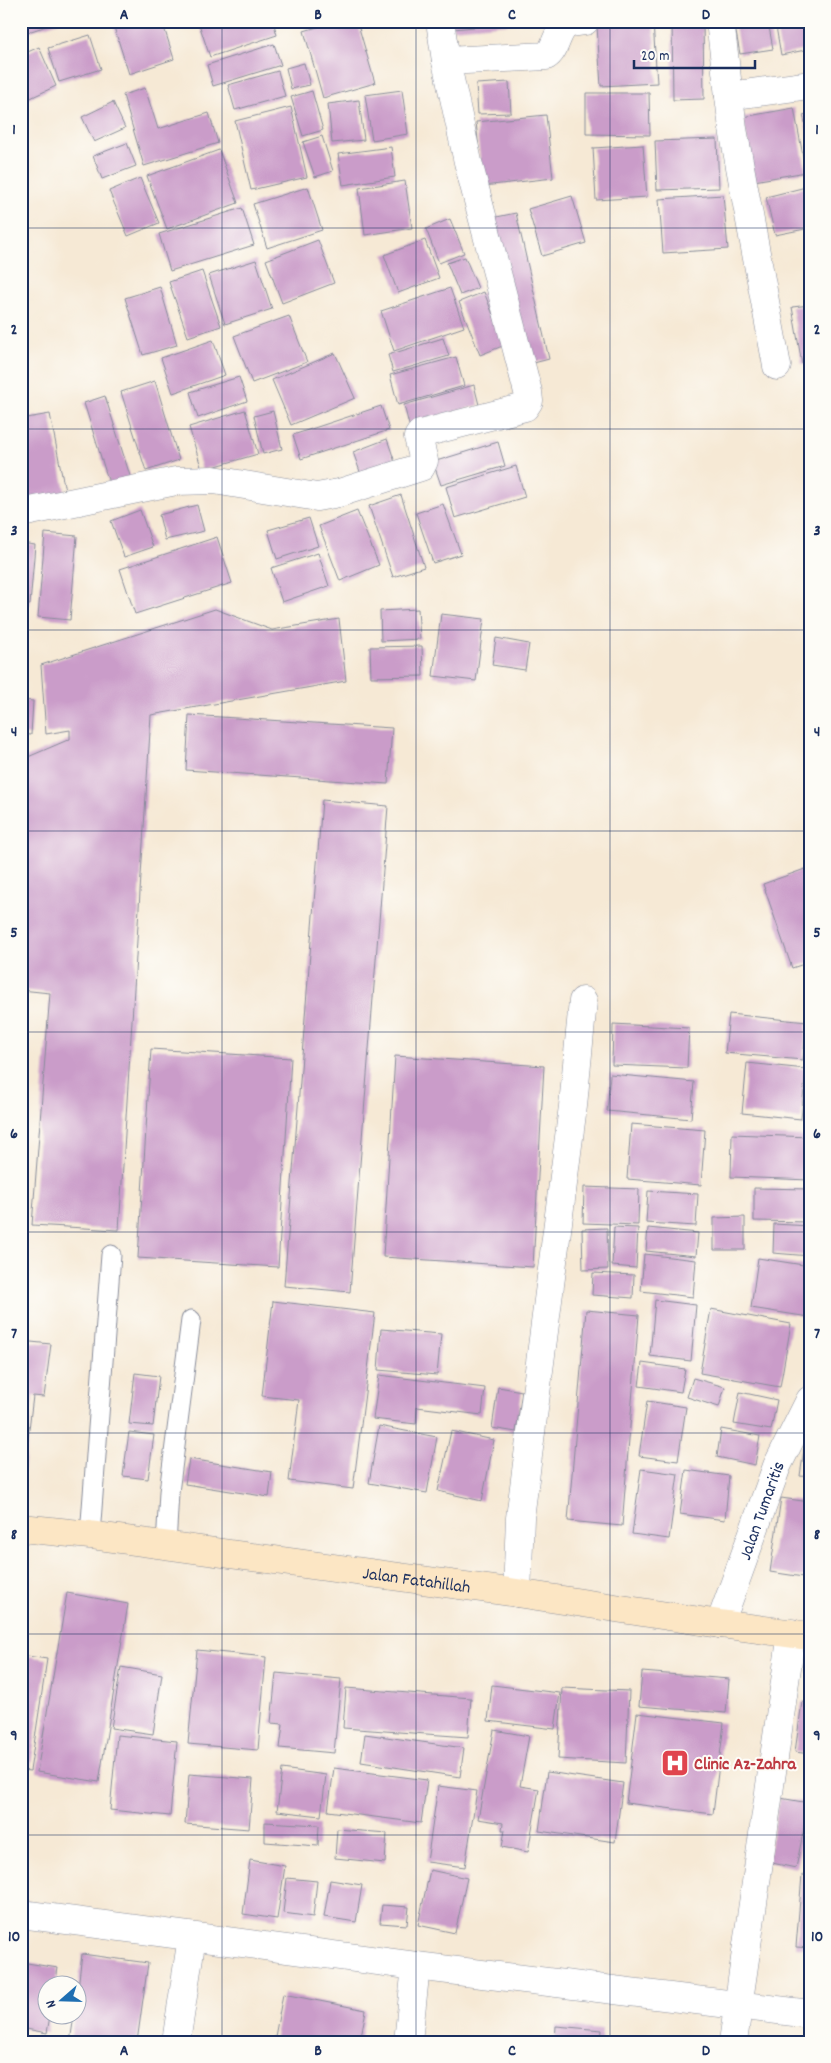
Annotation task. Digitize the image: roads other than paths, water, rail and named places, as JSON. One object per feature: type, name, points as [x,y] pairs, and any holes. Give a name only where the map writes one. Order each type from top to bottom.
[{"type":"street","points":[[21,513],[176,481],[214,480],[309,496],[327,496],[421,467],[424,461],[418,437],[420,434],[525,407],[529,401],[528,392],[468,162],[446,62],[440,21]]},
{"type":"street","points":[[446,62],[546,56],[550,53],[565,26],[585,21]]},
{"type":"street","points":[[720,21],[733,129],[776,366]]},
{"type":"street","points":[[729,96],[810,85]]},
{"type":"street","points":[[517,1592],[520,1518],[573,1106],[583,1000]]},
{"type":"street","name":"Jalan Tumaritis","points":[[720,1624],[777,1466],[810,1400]]},
{"type":"street","name":"Jalan Fatahillah","points":[[21,1528],[90,1535],[517,1592],[801,1635]]},
{"type":"street","points":[[733,2042],[737,2004],[801,1635]]},
{"type":"street","points":[[21,1914],[416,1966],[810,2014]]},
{"type":"street","points":[[176,2042],[192,1936]]},
{"type":"street","points":[[408,2042],[416,1966]]},
{"type":"lane","points":[[90,1535],[111,1255]]},
{"type":"lane","points":[[166,1546],[169,1492],[191,1320]]},
{"type":"place","name":"Clinic Az-Zahra","points":[[675,1763]]}]
